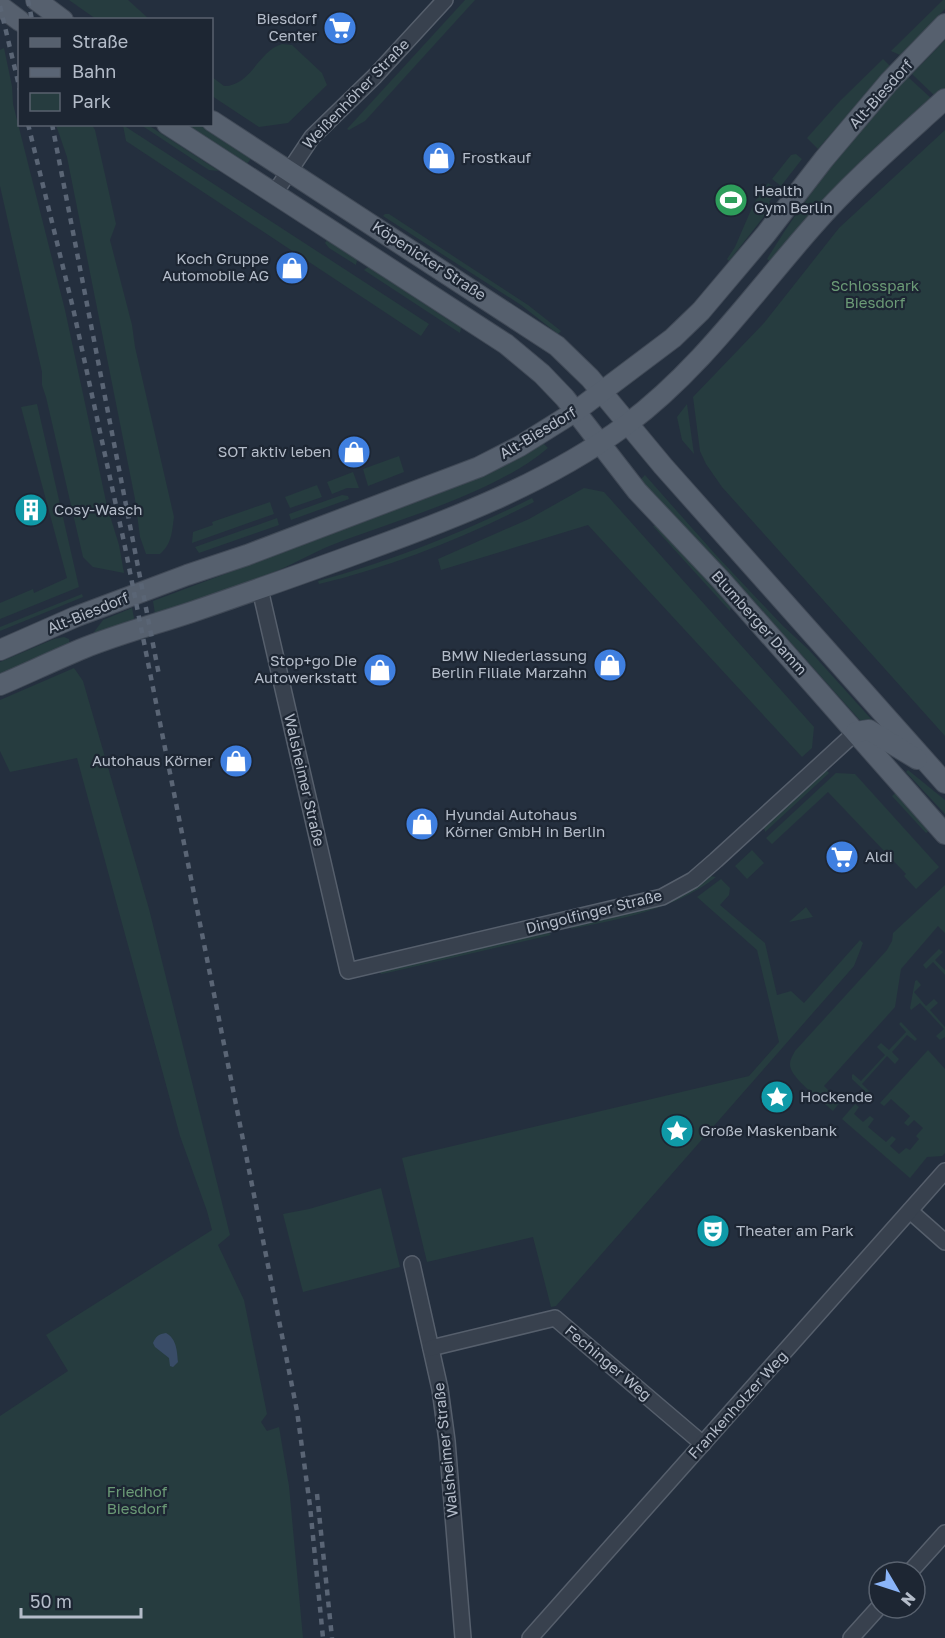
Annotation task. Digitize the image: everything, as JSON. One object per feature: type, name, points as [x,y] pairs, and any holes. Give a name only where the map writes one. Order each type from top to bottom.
[{"type":"main road","points":[[36,0],[60,18]]},
{"type":"main road","points":[[0,6],[18,20]]},
{"type":"main road","name":"Alt-Biesdorf","points":[[0,650],[75,617],[479,467],[520,446],[576,411],[673,338],[701,312],[766,234],[831,150],[889,82],[945,24]]},
{"type":"main road","name":"Alt-Biesdorf","points":[[0,685],[84,648],[260,589],[448,520],[489,502],[600,443],[628,423],[680,377],[728,329],[832,205],[945,99]]},
{"type":"main road","name":"Köpenicker Straße","points":[[213,122],[537,333],[576,364],[628,423]]},
{"type":"main road","name":"Köpenicker Straße","points":[[170,126],[506,344],[542,374],[576,411]]},
{"type":"main road","name":"Blumberger Damm","points":[[576,411],[637,491],[721,580],[945,834]]},
{"type":"main road","points":[[628,423],[663,466],[940,776]]},
{"type":"main road","points":[[856,732],[869,730],[940,776]]},
{"type":"street","name":"Weißenhöher Straße","points":[[274,194],[312,137],[375,76],[445,0]]},
{"type":"street","name":"Walsheimer Straße","points":[[260,589],[348,971]]},
{"type":"street","name":"Dingolfinger Straße","points":[[348,971],[662,897],[693,880],[856,732]]},
{"type":"street","name":"Frankenholzer Weg","points":[[530,1638],[945,1171]]},
{"type":"street","points":[[910,1211],[945,1242]]},
{"type":"street","name":"Walsheimer Straße","points":[[412,1264],[440,1389],[447,1442],[463,1638]]},
{"type":"street","name":"Fechinger Weg","points":[[431,1348],[555,1318],[703,1444]]},
{"type":"street","points":[[921,1560],[945,1533]]},
{"type":"street","points":[[851,1638],[867,1620]]},
{"type":"green space","points":[[69,0],[128,0],[148,18],[95,18]]},
{"type":"green space","points":[[465,0],[475,0],[365,121],[347,129]]},
{"type":"green space","points":[[945,0],[945,9],[900,55],[891,51]]},
{"type":"green space","points":[[945,40],[945,89],[936,97],[912,74]]},
{"type":"green space","points":[[282,44],[292,45],[322,73],[327,85],[288,123],[259,127],[213,97],[213,78],[224,86],[233,84],[248,75],[274,48]]},
{"type":"green space","points":[[4,48],[18,126],[65,310],[107,506],[119,545],[124,573],[93,567],[83,557],[42,385],[42,372],[0,186],[0,50]]},
{"type":"green space","points":[[883,59],[890,66],[818,149],[807,138],[840,101]]},
{"type":"green space","points":[[908,77],[933,100],[771,262],[767,259],[833,165]]},
{"type":"green space","points":[[56,126],[93,126],[116,224],[110,240],[132,325],[174,517],[169,542],[160,554],[146,554],[140,537],[135,499],[67,157]]},
{"type":"green space","points":[[123,126],[429,324],[421,336],[126,141]]},
{"type":"green space","points":[[143,126],[150,126],[219,171],[209,170]]},
{"type":"green space","points":[[189,126],[205,126],[252,157],[247,164]]},
{"type":"green space","name":"Schlosspark Biesdorf","points":[[945,130],[945,736],[722,487],[700,451],[693,397],[764,323],[839,228]]},
{"type":"green space","points":[[796,154],[802,159],[781,186],[772,179],[791,155]]},
{"type":"green space","points":[[768,183],[778,190],[769,202],[773,205],[729,261],[727,259],[735,247],[754,203]]},
{"type":"green space","points":[[389,214],[528,305],[561,331],[558,334],[521,305],[383,216]]},
{"type":"green space","points":[[327,240],[357,260],[356,265],[329,248],[325,243]]},
{"type":"green space","points":[[368,267],[461,328],[460,333],[364,270]]},
{"type":"green space","points":[[37,404],[79,587],[0,619],[0,603],[33,589],[34,593],[67,578],[21,407]]},
{"type":"green space","points":[[687,404],[694,454],[682,440],[677,417]]},
{"type":"green space","points":[[543,443],[548,448],[526,464],[475,491],[337,543],[225,591],[155,614],[153,601],[440,493]]},
{"type":"green space","points":[[399,456],[404,472],[368,486],[363,469]]},
{"type":"green space","points":[[353,472],[359,488],[347,488],[332,494],[327,482]]},
{"type":"green space","points":[[645,475],[715,554],[809,650],[873,721],[870,725],[865,726],[761,609],[640,480]]},
{"type":"green space","points":[[317,485],[322,497],[290,508],[285,497]]},
{"type":"green space","points":[[584,488],[604,492],[814,727],[812,748],[802,757],[588,525],[441,570],[438,559],[529,519]]},
{"type":"green space","points":[[342,495],[348,496],[349,499],[291,520],[289,514]]},
{"type":"green space","points":[[532,498],[534,502],[429,549],[375,569],[319,584],[318,581],[427,545]]},
{"type":"green space","points":[[270,502],[274,514],[192,543],[193,532],[213,525],[212,522]]},
{"type":"green space","points":[[277,518],[279,525],[199,553],[195,547]]},
{"type":"green space","points":[[653,526],[657,526],[732,604],[730,611]]},
{"type":"green space","points":[[82,594],[83,597],[0,631],[0,627]]},
{"type":"green space","points":[[132,608],[135,623],[94,632],[103,620]]},
{"type":"green space","points":[[64,637],[69,639],[70,645],[0,675],[0,662]]},
{"type":"green space","name":"Friedhof Biesdorf","points":[[74,668],[83,681],[149,909],[230,1235],[218,1245],[244,1300],[267,1414],[261,1422],[267,1431],[279,1427],[289,1486],[303,1638],[0,1638],[0,1416],[68,1371],[46,1335],[212,1230],[180,1136],[77,758],[10,772],[0,751],[0,700]]},
{"type":"green space","points":[[826,770],[829,773],[765,832],[764,827]]},
{"type":"green space","points":[[908,770],[945,800],[945,814],[906,772]]},
{"type":"green space","points":[[836,773],[855,774],[939,867],[916,889],[904,876],[906,874],[828,792],[772,844],[766,838]]},
{"type":"green space","points":[[898,791],[929,831],[926,833],[892,796]]},
{"type":"green space","points":[[752,850],[764,863],[747,879],[735,866]]},
{"type":"green space","points":[[710,876],[716,877],[683,898],[665,905],[571,929],[573,925],[662,902],[695,887]]},
{"type":"green space","points":[[721,879],[730,888],[729,895],[720,905],[765,943],[777,995],[791,991],[804,1003],[860,940],[863,943],[854,966],[556,1306],[551,1307],[533,1237],[427,1262],[402,1158],[749,1076],[779,1042],[757,950],[697,897]]},
{"type":"green space","points":[[945,885],[945,933],[938,926],[901,969],[895,1007],[824,1086],[840,1102],[833,1111],[794,1074],[790,1066],[792,1057],[887,950],[893,933]]},
{"type":"green space","points":[[806,907],[813,917],[789,922]]},
{"type":"green space","points":[[547,931],[551,935],[391,972],[381,974],[380,972]]},
{"type":"green space","points":[[939,949],[943,952],[935,960],[945,970],[945,975],[933,962],[926,969],[923,965]]},
{"type":"green space","points":[[917,980],[921,985],[914,992],[926,1006],[934,999],[938,1003],[930,1010],[945,1027],[945,1037],[940,1040],[936,1036],[944,1029],[920,1003],[911,1010],[910,1008],[915,981]]},
{"type":"green space","points":[[901,1022],[917,1039],[915,1041],[907,1035],[892,1052],[899,1059],[895,1064],[887,1056],[862,1084],[870,1092],[868,1094],[852,1079],[852,1075],[861,1081],[885,1055],[877,1047],[881,1043],[889,1050],[906,1032],[899,1024]]},
{"type":"green space","points":[[928,1050],[945,1069],[945,1153],[942,1156],[927,1157],[910,1178],[842,1119],[855,1104],[859,1107],[854,1114],[863,1122],[870,1116],[874,1119],[868,1127],[886,1142],[892,1136],[896,1139],[890,1146],[899,1154],[906,1148],[910,1150],[919,1139],[916,1136],[923,1128],[914,1120],[908,1126],[904,1123],[910,1116],[891,1099],[884,1106],[880,1103]]},
{"type":"green space","points":[[381,1188],[400,1267],[303,1292],[283,1214],[309,1209]]},
{"type":"water","points":[[166,1333],[174,1342],[177,1350],[178,1362],[173,1367],[170,1366],[169,1358],[153,1343],[158,1336]]},
{"type":"railway","points":[[28,0],[32,18]]},
{"type":"railway","points":[[0,6],[18,82]]},
{"type":"railway","points":[[28,126],[73,308],[124,542],[297,1411],[310,1506],[323,1638]]},
{"type":"railway","points":[[52,126],[159,675]]},
{"type":"railway","points":[[317,1494],[332,1638]]},
{"type":"place","name":"Biesdorf Center","points":[[340,28]]},
{"type":"place","name":"Frostkauf","points":[[439,158]]},
{"type":"place","name":"Health Gym Berlin","points":[[731,200]]},
{"type":"place","name":"Koch Gruppe Automobile AG","points":[[292,268]]},
{"type":"place","name":"SOT aktiv leben","points":[[354,452]]},
{"type":"place","name":"Cosy-Wasch","points":[[31,510]]},
{"type":"place","name":"BMW Niederlassung Berlin Filiale Marzahn","points":[[610,665]]},
{"type":"place","name":"Stop+go Die Autowerkstatt","points":[[380,670]]},
{"type":"place","name":"Autohaus Körner","points":[[236,761]]},
{"type":"place","name":"Hyundai Autohaus Körner GmbH in Berlin","points":[[422,824]]},
{"type":"place","name":"Aldi","points":[[842,857]]},
{"type":"place","name":"Hockende","points":[[777,1097]]},
{"type":"place","name":"Große Maskenbank","points":[[677,1131]]},
{"type":"place","name":"Theater am Park","points":[[713,1231]]}]
